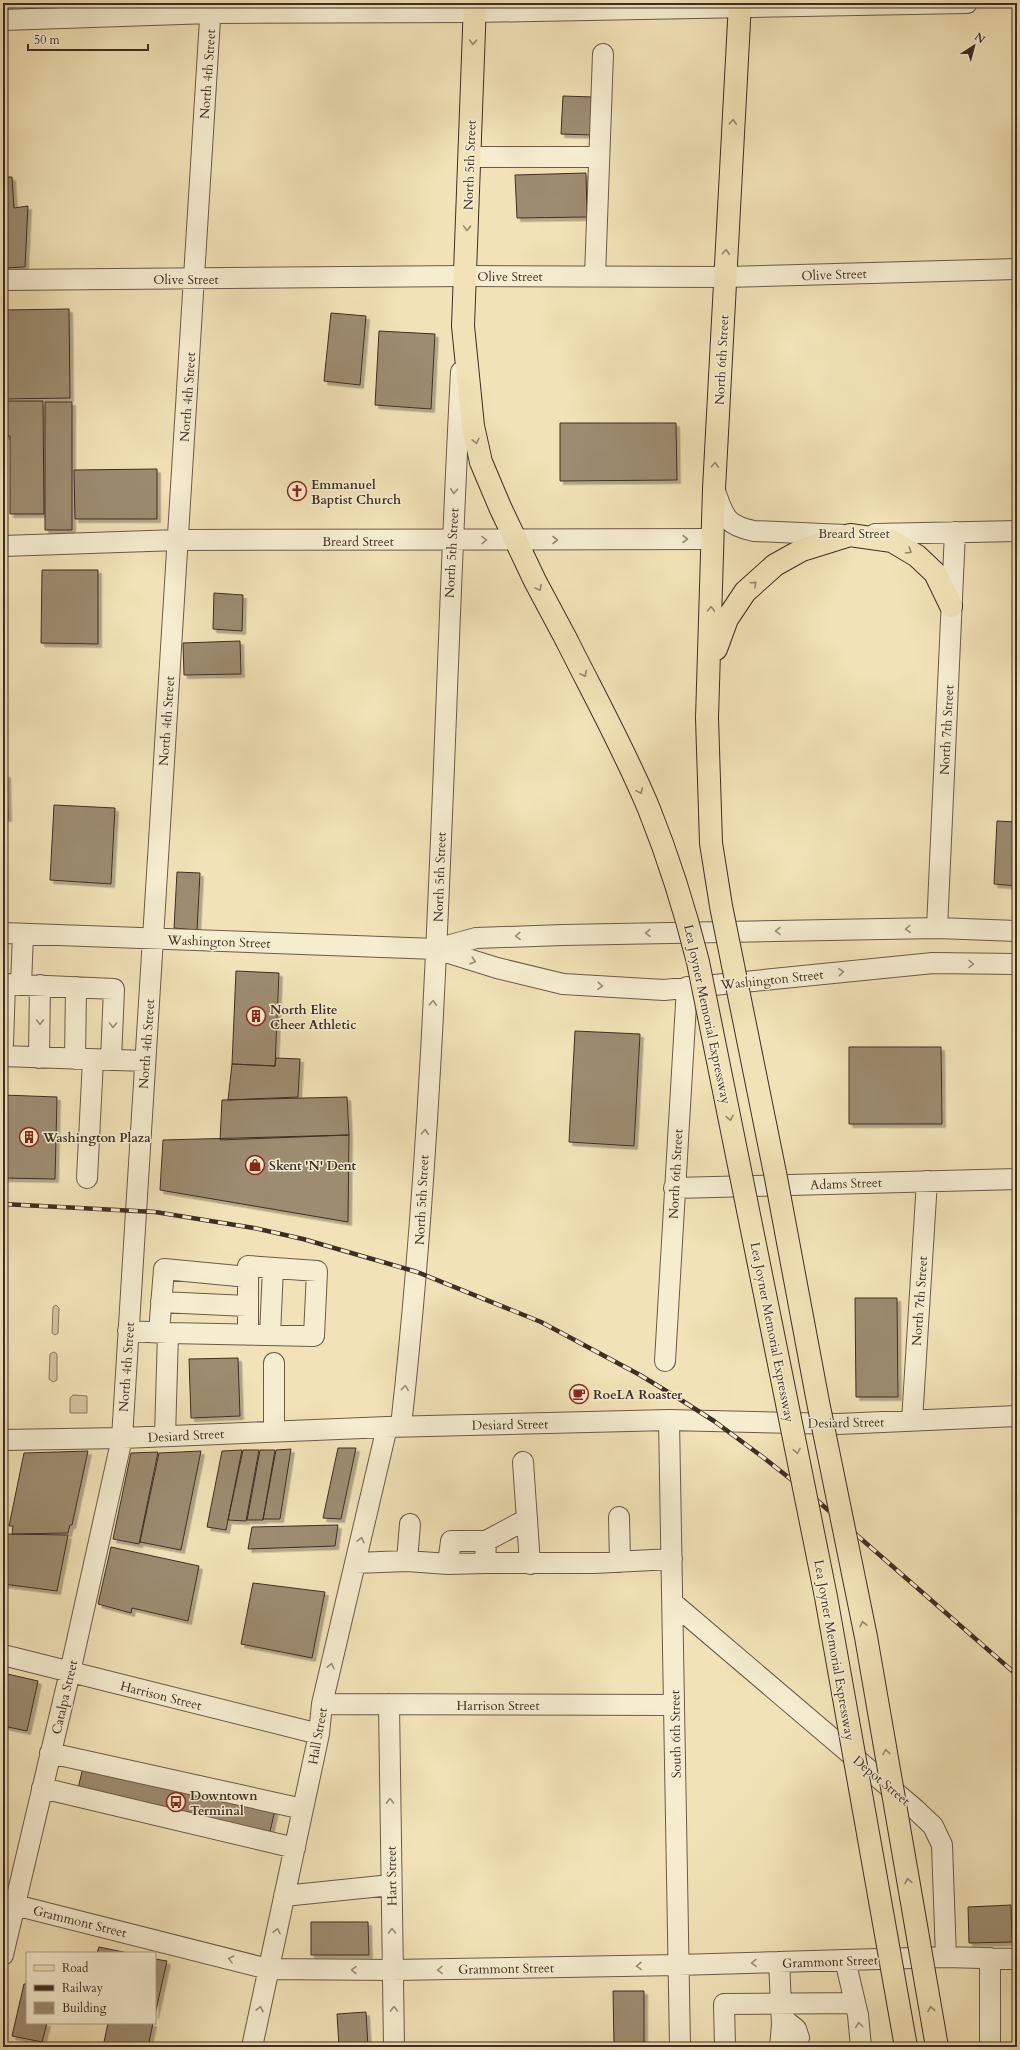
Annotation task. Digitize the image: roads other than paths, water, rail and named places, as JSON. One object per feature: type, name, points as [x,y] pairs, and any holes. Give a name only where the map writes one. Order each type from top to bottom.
[{"type":"main road","name":"North 6th Street","points":[[740,5],[712,539],[710,667],[707,718],[711,843],[720,906],[866,1637],[937,2047]]},
{"type":"main road","name":"North 5th Street","points":[[474,7],[463,326],[473,426],[481,462],[516,540],[566,639]]},
{"type":"main road","points":[[710,667],[727,619],[745,592],[775,565],[802,550],[850,535],[892,541],[917,556],[935,574],[951,606]]},
{"type":"main road","name":"Lea Joyner Memorial Expressway","points":[[566,639],[622,750],[648,808],[685,911],[698,962],[826,1597],[906,2047]]},
{"type":"street","points":[[3,20],[211,8],[967,3]]},
{"type":"street","name":"North 4th Street","points":[[122,1438],[211,8]]},
{"type":"street","points":[[595,276],[603,54]]},
{"type":"street","points":[[469,157],[599,157]]},
{"type":"street","name":"Olive Street","points":[[3,280],[465,276],[725,276],[1017,269]]},
{"type":"street","name":"North 5th Street","points":[[394,1427],[415,1304],[436,949],[452,541],[463,326]]},
{"type":"street","name":"Breard Street","points":[[714,489],[724,517],[740,528],[754,531],[850,535],[1017,531]]},
{"type":"street","name":"North 7th Street","points":[[937,928],[955,532]]},
{"type":"street","name":"Breard Street","points":[[3,546],[178,540],[452,541],[712,539]]},
{"type":"street","name":"Washington Street","points":[[436,949],[476,938],[937,928],[1017,930]]},
{"type":"street","name":"Washington Street","points":[[3,933],[436,949],[497,968],[563,984],[664,990],[933,963],[1017,964]]},
{"type":"street","points":[[3,1044],[17,985],[22,934]]},
{"type":"street","points":[[17,985],[114,989],[93,1060],[87,1178]]},
{"type":"street","points":[[17,985],[39,1058]]},
{"type":"street","points":[[76,987],[93,1060]]},
{"type":"street","name":"North 6th Street","points":[[665,1361],[686,987]]},
{"type":"street","points":[[3,1056],[145,1061]]},
{"type":"street","name":"Adams Street","points":[[674,1188],[1017,1179]]},
{"type":"street","name":"North 7th Street","points":[[912,1421],[927,1181]]},
{"type":"street","points":[[128,1331],[164,1333],[248,1335],[314,1336],[317,1271],[248,1266],[248,1335]]},
{"type":"street","points":[[270,1335],[273,1268]]},
{"type":"street","points":[[164,1436],[164,1333],[161,1302],[164,1269],[248,1277]]},
{"type":"street","points":[[161,1302],[247,1306]]},
{"type":"street","points":[[274,1363],[274,1431]]},
{"type":"street","name":"Desiard Street","points":[[3,1440],[122,1438],[394,1427],[669,1420],[838,1424],[1017,1416]]},
{"type":"street","name":"South 6th Street","points":[[669,1420],[680,2047]]},
{"type":"street","name":"Hall Street","points":[[252,2047],[319,1734],[322,1704],[355,1563],[394,1427]]},
{"type":"street","name":"Catalpa Street","points":[[3,1954],[9,1903],[42,1788],[70,1672],[122,1438]]},
{"type":"street","points":[[523,1462],[530,1564]]},
{"type":"street","points":[[619,1517],[620,1562]]},
{"type":"street","points":[[448,1564],[451,1540],[486,1542],[527,1519]]},
{"type":"street","points":[[407,1561],[410,1524]]},
{"type":"street","points":[[485,1563],[486,1542]]},
{"type":"street","points":[[355,1563],[407,1561],[448,1564],[530,1564],[672,1559]]},
{"type":"street","name":"Depot Street","points":[[673,1603],[916,1809],[933,1826],[942,1845],[946,1957]]},
{"type":"street","name":"Harrison Street","points":[[3,1655],[319,1734]]},
{"type":"street","name":"Harrison Street","points":[[322,1704],[674,1705]]},
{"type":"street","name":"Hart Street","points":[[389,1704],[394,2047]]},
{"type":"street","points":[[50,1753],[303,1809]]},
{"type":"street","points":[[42,1788],[295,1848]]},
{"type":"street","points":[[284,1896],[392,1885]]},
{"type":"street","name":"Grammont Street","points":[[9,1903],[268,1969],[393,1970],[678,1965],[946,1957],[1017,1959]]},
{"type":"street","points":[[990,1958],[990,2047]]},
{"type":"street","points":[[845,1960],[852,1982],[854,2003],[859,2021],[861,2047]]},
{"type":"street","points":[[779,1962],[782,2011],[780,2047]]},
{"type":"street","points":[[725,2047],[724,2004],[782,2011],[854,2003]]},
{"type":"street","points":[[782,2011],[796,2029],[799,2038]]},
{"type":"railway","points":[[3,1204],[155,1212],[254,1228],[303,1239],[417,1272],[541,1322],[640,1375],[681,1400],[714,1421],[764,1458],[812,1496],[1017,1675]]},
{"type":"place","name":"Emmanuel Baptist Church","points":[[297,491]]},
{"type":"place","name":"North Elite Cheer Athletic","points":[[256,1016]]},
{"type":"place","name":"Washington Plaza","points":[[29,1137]]},
{"type":"place","name":"Skent 'N' Dent","points":[[255,1165]]},
{"type":"place","name":"RoeLA Roaster","points":[[579,1394]]},
{"type":"place","name":"Downtown Terminal","points":[[176,1802]]}]
